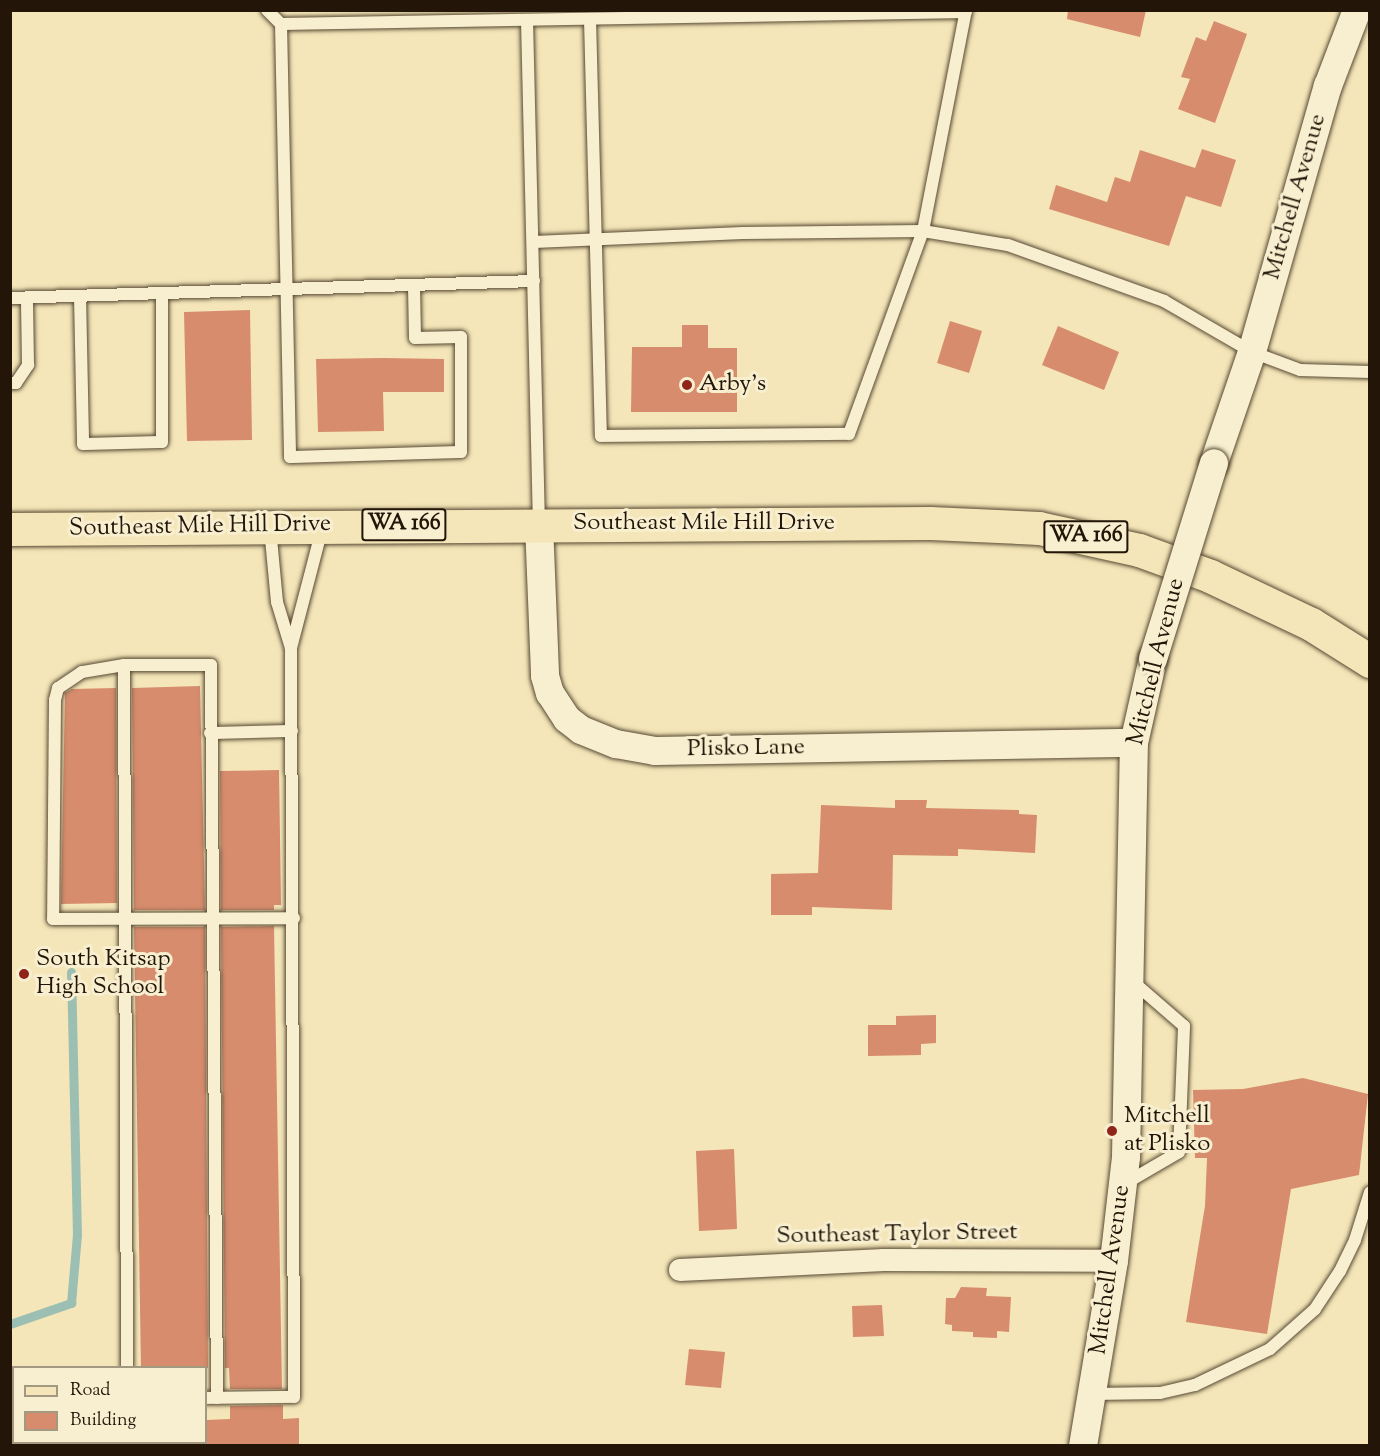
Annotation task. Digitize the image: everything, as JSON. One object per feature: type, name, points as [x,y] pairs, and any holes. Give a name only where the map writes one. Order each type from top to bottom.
[{"type":"main road","name":"Southeast Mile Hill Drive","points":[[10,529],[539,524],[930,524],[1039,528],[1139,550],[1210,576],[1311,624],[1370,661]]},
{"type":"street","name":"Mitchell Avenue","points":[[1083,1446],[1114,1261],[1124,1184],[1134,743],[1153,659],[1214,463],[1252,352],[1328,86],[1357,10]]},
{"type":"street","name":"Plisko Lane","points":[[539,524],[545,676],[550,693],[567,719],[581,730],[616,744],[656,751],[1134,743]]},
{"type":"street","name":"Southeast Taylor Street","points":[[680,1270],[884,1260],[1114,1261]]},
{"type":"lane","points":[[267,10],[281,24],[290,457],[461,452],[461,337],[415,338],[414,285]]},
{"type":"lane","points":[[281,24],[966,11],[923,231],[849,434],[601,436],[590,19]]},
{"type":"lane","points":[[527,20],[539,524]]},
{"type":"lane","points":[[534,242],[597,238],[923,231],[1008,245],[1164,301],[1252,352],[1300,370],[1370,372]]},
{"type":"lane","points":[[10,298],[534,280]]},
{"type":"lane","points":[[81,296],[83,444],[162,442],[162,293]]},
{"type":"lane","points":[[10,383],[16,383],[28,365],[27,298]]},
{"type":"lane","points":[[270,526],[277,602],[291,648]]},
{"type":"lane","points":[[294,918],[211,920],[53,919],[55,700],[58,688],[82,672],[124,665],[211,665],[210,734],[211,920],[211,1398],[294,1397],[294,918],[291,648],[323,526]]},
{"type":"lane","points":[[124,665],[127,1366]]},
{"type":"lane","points":[[210,734],[292,731]]},
{"type":"lane","points":[[1124,1184],[1179,1152],[1184,1026],[1129,979]]},
{"type":"lane","points":[[1092,1394],[1160,1393],[1195,1385],[1270,1349],[1315,1309],[1340,1271],[1355,1240],[1370,1192]]},
{"type":"building","points":[[1068,10],[1146,10],[1140,37],[1067,19]]},
{"type":"building","points":[[1214,21],[1247,34],[1215,123],[1178,109],[1190,79],[1181,77],[1196,37],[1206,41]]},
{"type":"building","points":[[1202,149],[1236,160],[1221,207],[1186,196],[1169,246],[1049,209],[1056,185],[1107,202],[1115,177],[1130,182],[1140,150],[1195,168]]},
{"type":"building","points":[[250,310],[252,440],[187,441],[184,312]]},
{"type":"building","points":[[950,321],[982,331],[969,373],[937,363]]},
{"type":"building","points":[[682,325],[708,325],[708,348],[737,348],[737,412],[631,412],[632,347],[682,347]]},
{"type":"building","points":[[1058,326],[1119,352],[1104,390],[1042,365]]},
{"type":"building","points":[[316,359],[444,359],[444,392],[383,392],[384,431],[318,432]]},
{"type":"building","points":[[200,686],[205,910],[134,910],[132,688]]},
{"type":"building","points":[[116,688],[117,903],[61,904],[65,693],[72,689]]},
{"type":"building","points":[[279,770],[281,905],[274,905],[274,910],[221,910],[220,771]]},
{"type":"building","points":[[895,800],[927,800],[926,808],[1019,810],[1019,814],[1037,815],[1035,853],[958,849],[958,856],[893,855],[892,910],[812,907],[812,915],[771,915],[771,874],[818,873],[821,805],[895,808]]},
{"type":"building","points":[[274,926],[282,1389],[230,1389],[229,1368],[225,1368],[221,927]]},
{"type":"building","points":[[134,927],[205,927],[208,1368],[207,1366],[141,1366]]},
{"type":"building","points":[[936,1015],[936,1043],[921,1044],[921,1055],[868,1056],[868,1025],[896,1025],[896,1016]]},
{"type":"building","points":[[1303,1078],[1368,1094],[1359,1175],[1291,1189],[1267,1334],[1186,1322],[1205,1206],[1207,1158],[1195,1158],[1193,1090],[1243,1089]]},
{"type":"building","points":[[734,1149],[737,1229],[699,1231],[696,1151]]},
{"type":"building","points":[[961,1287],[987,1288],[986,1296],[1011,1297],[1009,1332],[997,1331],[997,1338],[973,1337],[973,1332],[952,1331],[952,1325],[945,1324],[946,1298],[955,1298]]},
{"type":"building","points":[[882,1305],[884,1336],[853,1337],[852,1306]]},
{"type":"building","points":[[689,1349],[725,1352],[721,1388],[685,1385]]},
{"type":"building","points":[[283,1405],[283,1419],[299,1418],[299,1446],[206,1446],[207,1420],[230,1419],[230,1406]]},
{"type":"waterway","points":[[10,1324],[71,1303],[77,1235],[71,972]]},
{"type":"place","name":"Arby's","points":[[687,385]]},
{"type":"place","name":"South Kitsap High School","points":[[24,974]]},
{"type":"place","name":"Mitchell at Plisko","points":[[1112,1131]]}]
